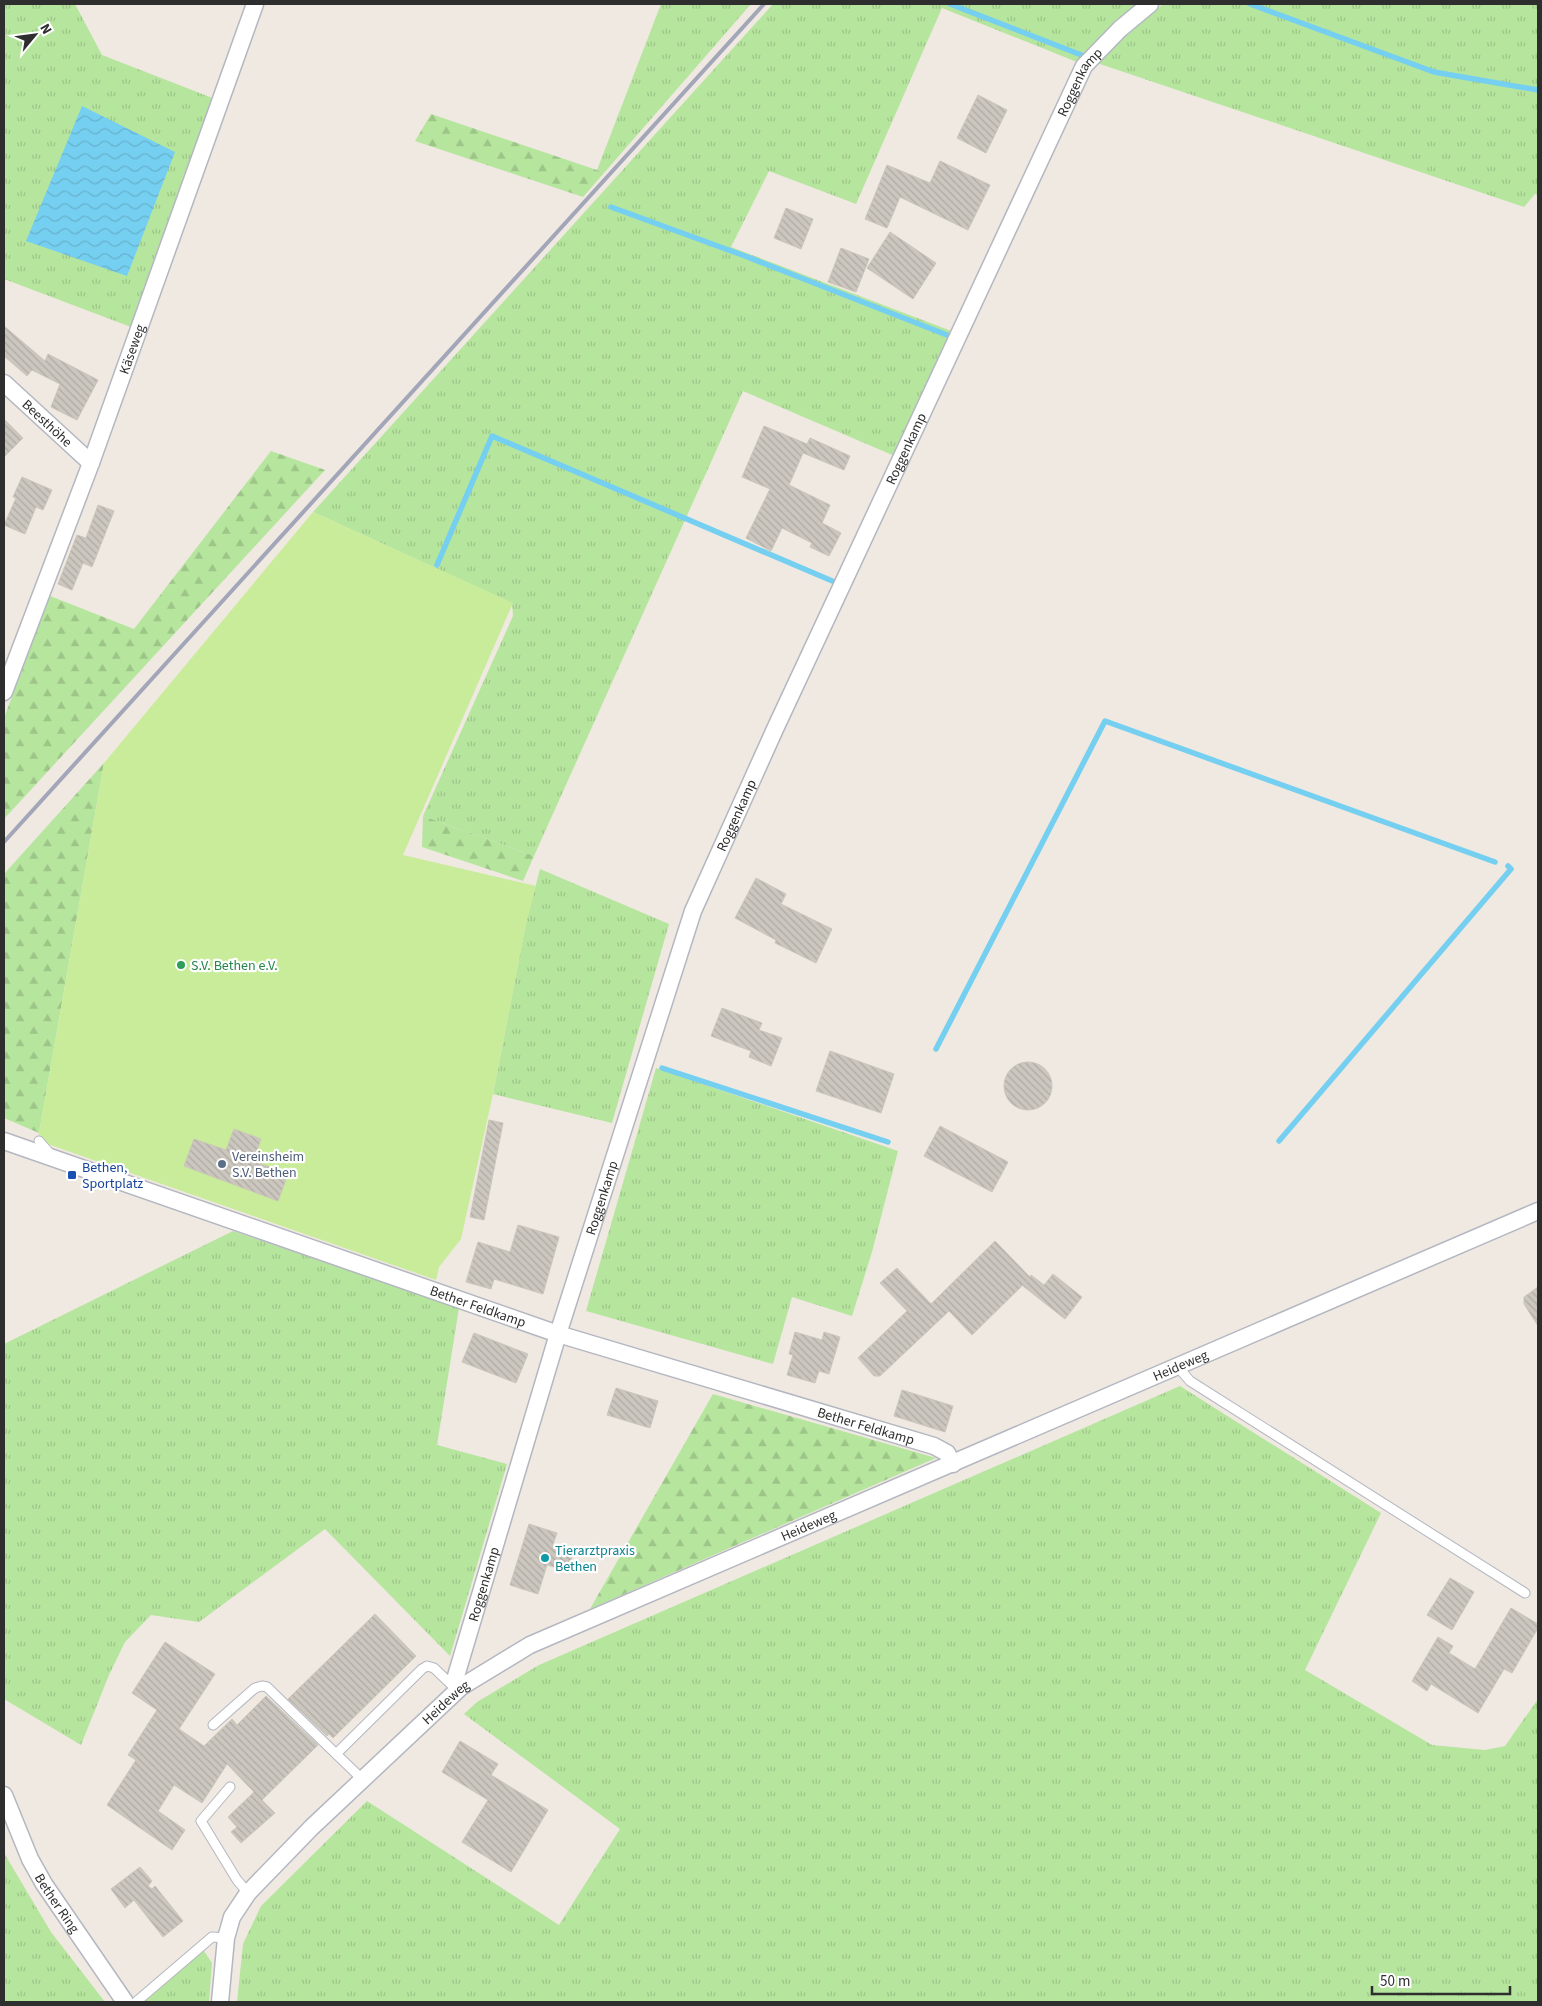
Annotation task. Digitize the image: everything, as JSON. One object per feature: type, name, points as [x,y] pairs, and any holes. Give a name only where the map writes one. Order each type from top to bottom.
[{"type":"street","name":"Käseweg","points":[[4,692],[91,463],[255,4]]},
{"type":"street","name":"Roggenkamp","points":[[459,1688],[456,1676],[558,1334],[693,911],[779,720],[1084,66],[1120,29],[1150,4]]},
{"type":"street","name":"Beesthöhe","points":[[4,383],[91,463]]},
{"type":"street","name":"Bether Feldkamp","points":[[4,1141],[558,1334],[934,1446],[947,1453],[953,1464]]},
{"type":"street","name":"Heideweg","points":[[220,2002],[226,1938],[232,1917],[248,1893],[312,1827],[459,1688],[530,1645],[1538,1211]]},
{"type":"street","name":"Bether Ring","points":[[4,1796],[30,1859],[44,1884],[125,2002]]},
{"type":"lane","points":[[39,1141],[54,1159]]},
{"type":"lane","points":[[1178,1367],[1190,1381],[1524,1593]]},
{"type":"lane","points":[[336,1754],[427,1666],[434,1668],[459,1688]]},
{"type":"lane","points":[[213,1725],[255,1688],[267,1687],[363,1780]]},
{"type":"lane","points":[[230,1787],[201,1822],[237,1880],[248,1893]]},
{"type":"lane","points":[[136,2002],[212,1937],[226,1938]]},
{"type":"green space","points":[[4,4],[75,4],[102,55],[215,99],[131,327],[4,279]]},
{"type":"green space","points":[[661,4],[751,4],[604,173],[597,170]]},
{"type":"green space","points":[[773,4],[1138,4],[1114,23],[1077,62],[942,8],[856,204],[769,171],[731,247],[954,332],[897,457],[743,391],[534,856],[423,816],[513,616],[512,603],[313,512]]},
{"type":"green space","points":[[1163,4],[1538,4],[1538,195],[1535,194],[1524,207],[1097,63],[1125,34]]},
{"type":"green space","points":[[431,114],[604,173],[583,197],[415,141]]},
{"type":"green space","points":[[271,451],[325,470],[4,819],[4,718],[50,596],[134,629]]},
{"type":"green space","points":[[313,512],[513,603],[403,855],[536,886],[526,923],[493,1094],[461,1239],[439,1267],[436,1280],[39,1141],[104,763]]},
{"type":"green space","points":[[104,763],[39,1133],[4,1118],[4,874]]},
{"type":"green space","points":[[423,816],[534,856],[523,881],[422,847]]},
{"type":"green space","points":[[540,869],[669,924],[612,1123],[493,1094],[526,923]]},
{"type":"green space","points":[[656,1068],[898,1151],[872,1252],[852,1316],[792,1297],[773,1364],[586,1311]]},
{"type":"green space","points":[[233,1231],[459,1308],[437,1445],[507,1464],[450,1656],[325,1529],[199,1622],[151,1615],[125,1642],[109,1675],[81,1745],[4,1699],[4,1344]]},
{"type":"green space","points":[[1180,1386],[1381,1513],[1305,1670],[1432,1745],[1485,1750],[1505,1746],[1538,1699],[1538,2002],[237,2002],[243,1944],[261,1906],[367,1801],[559,1925],[620,1829],[464,1714],[477,1702],[539,1665]]},
{"type":"green space","points":[[713,1394],[936,1458],[590,1609]]},
{"type":"green space","points":[[4,1853],[51,1932],[105,2002],[4,2002]]},
{"type":"green space","points":[[202,1948],[212,1963],[209,2002],[142,2002]]},
{"type":"water","points":[[82,106],[175,152],[127,276],[26,241]]},
{"type":"building","points":[[978,95],[1007,110],[986,153],[957,138]]},
{"type":"building","points":[[940,161],[990,185],[968,230],[900,197],[887,228],[865,219],[887,165],[930,183]]},
{"type":"building","points":[[786,208],[813,219],[801,249],[774,238]]},
{"type":"building","points":[[890,232],[936,263],[913,299],[867,268]]},
{"type":"building","points":[[841,248],[869,259],[856,292],[828,282]]},
{"type":"building","points":[[4,326],[45,361],[48,354],[98,380],[77,420],[51,407],[60,384],[32,370],[27,376],[4,356]]},
{"type":"building","points":[[4,419],[23,438],[4,457]]},
{"type":"building","points":[[764,426],[807,444],[810,438],[850,456],[844,470],[803,453],[789,485],[830,505],[822,523],[841,533],[829,556],[810,547],[812,543],[782,528],[771,551],[746,538],[770,489],[742,477]]},
{"type":"building","points":[[22,477],[52,490],[43,510],[36,507],[25,534],[4,525],[16,498],[13,497]]},
{"type":"building","points":[[98,505],[114,511],[92,567],[83,563],[72,590],[58,584],[77,535],[86,538]]},
{"type":"building","points":[[756,878],[786,894],[781,904],[832,929],[816,963],[775,943],[776,940],[735,918]]},
{"type":"building","points":[[722,1008],[762,1023],[759,1030],[782,1038],[771,1066],[749,1057],[751,1051],[711,1036]]},
{"type":"building","points":[[830,1051],[894,1074],[881,1113],[816,1091]]},
{"type":"building","points":[[1023,1062],[1033,1062],[1042,1066],[1048,1072],[1051,1077],[1051,1095],[1042,1106],[1033,1110],[1023,1110],[1014,1106],[1008,1100],[1004,1091],[1004,1081],[1008,1072],[1014,1066]]},
{"type":"building","points":[[489,1120],[503,1123],[484,1220],[470,1217]]},
{"type":"building","points":[[940,1126],[1008,1162],[992,1192],[924,1156]]},
{"type":"building","name":"Vereinsheim S.V. Bethen","points":[[234,1129],[261,1139],[253,1161],[288,1174],[278,1201],[184,1166],[194,1139],[226,1150]]},
{"type":"building","points":[[518,1225],[559,1237],[543,1294],[494,1279],[491,1289],[466,1282],[478,1242],[510,1252]]},
{"type":"building","points":[[995,1241],[1030,1277],[1031,1275],[1044,1285],[1053,1274],[1082,1297],[1065,1319],[1023,1286],[1027,1281],[972,1335],[949,1311],[880,1376],[874,1376],[858,1358],[907,1311],[880,1283],[897,1268],[931,1304]]},
{"type":"building","points":[[1538,1287],[1538,1326],[1524,1304],[1524,1297]]},
{"type":"building","points":[[795,1332],[822,1340],[824,1332],[840,1337],[829,1374],[819,1371],[815,1383],[787,1375],[793,1355],[789,1354]]},
{"type":"building","points":[[474,1333],[528,1354],[516,1383],[462,1362]]},
{"type":"building","points":[[616,1388],[658,1401],[650,1428],[607,1415]]},
{"type":"building","points":[[902,1390],[953,1406],[945,1432],[894,1416]]},
{"type":"building","name":"Tierarztpraxis Bethen","points":[[529,1524],[557,1533],[553,1544],[574,1550],[568,1571],[547,1565],[538,1594],[510,1585]]},
{"type":"building","points":[[1450,1578],[1474,1592],[1452,1630],[1427,1615]]},
{"type":"building","points":[[1511,1608],[1538,1624],[1538,1628],[1512,1673],[1504,1669],[1478,1713],[1431,1684],[1427,1691],[1412,1681],[1438,1637],[1453,1646],[1449,1653],[1475,1669]]},
{"type":"building","points":[[375,1614],[416,1656],[333,1738],[329,1734],[327,1736],[288,1699]]},
{"type":"building","points":[[165,1642],[215,1674],[179,1729],[204,1746],[232,1719],[237,1725],[266,1696],[318,1745],[262,1800],[275,1813],[241,1843],[231,1832],[237,1827],[228,1817],[254,1792],[227,1764],[202,1803],[174,1785],[158,1811],[185,1830],[172,1850],[107,1805],[136,1760],[128,1755],[157,1710],[132,1693]]},
{"type":"building","points":[[460,1741],[498,1764],[491,1775],[548,1810],[511,1872],[462,1842],[488,1800],[442,1772]]},
{"type":"building","points":[[140,1867],[152,1881],[148,1886],[152,1889],[155,1886],[183,1921],[163,1937],[134,1900],[125,1908],[111,1889]]},
{"type":"waterway","points":[[950,4],[1084,56]]},
{"type":"waterway","points":[[1250,4],[1434,72],[1538,90]]},
{"type":"waterway","points":[[611,207],[745,256],[947,335]]},
{"type":"waterway","points":[[437,565],[492,436],[837,583]]},
{"type":"waterway","points":[[936,1049],[1105,721],[1495,862]]},
{"type":"waterway","points":[[1279,1141],[1511,869],[1508,866]]},
{"type":"waterway","points":[[662,1068],[888,1142]]},
{"type":"railway","points":[[4,842],[764,4]]},
{"type":"place","name":"S.V. Bethen e.V.","points":[[181,965]]},
{"type":"place","name":"Vereinsheim S.V. Bethen","points":[[222,1164]]},
{"type":"place","name":"Bethen, Sportplatz","points":[[72,1175]]},
{"type":"place","name":"Tierarztpraxis Bethen","points":[[545,1558]]}]
